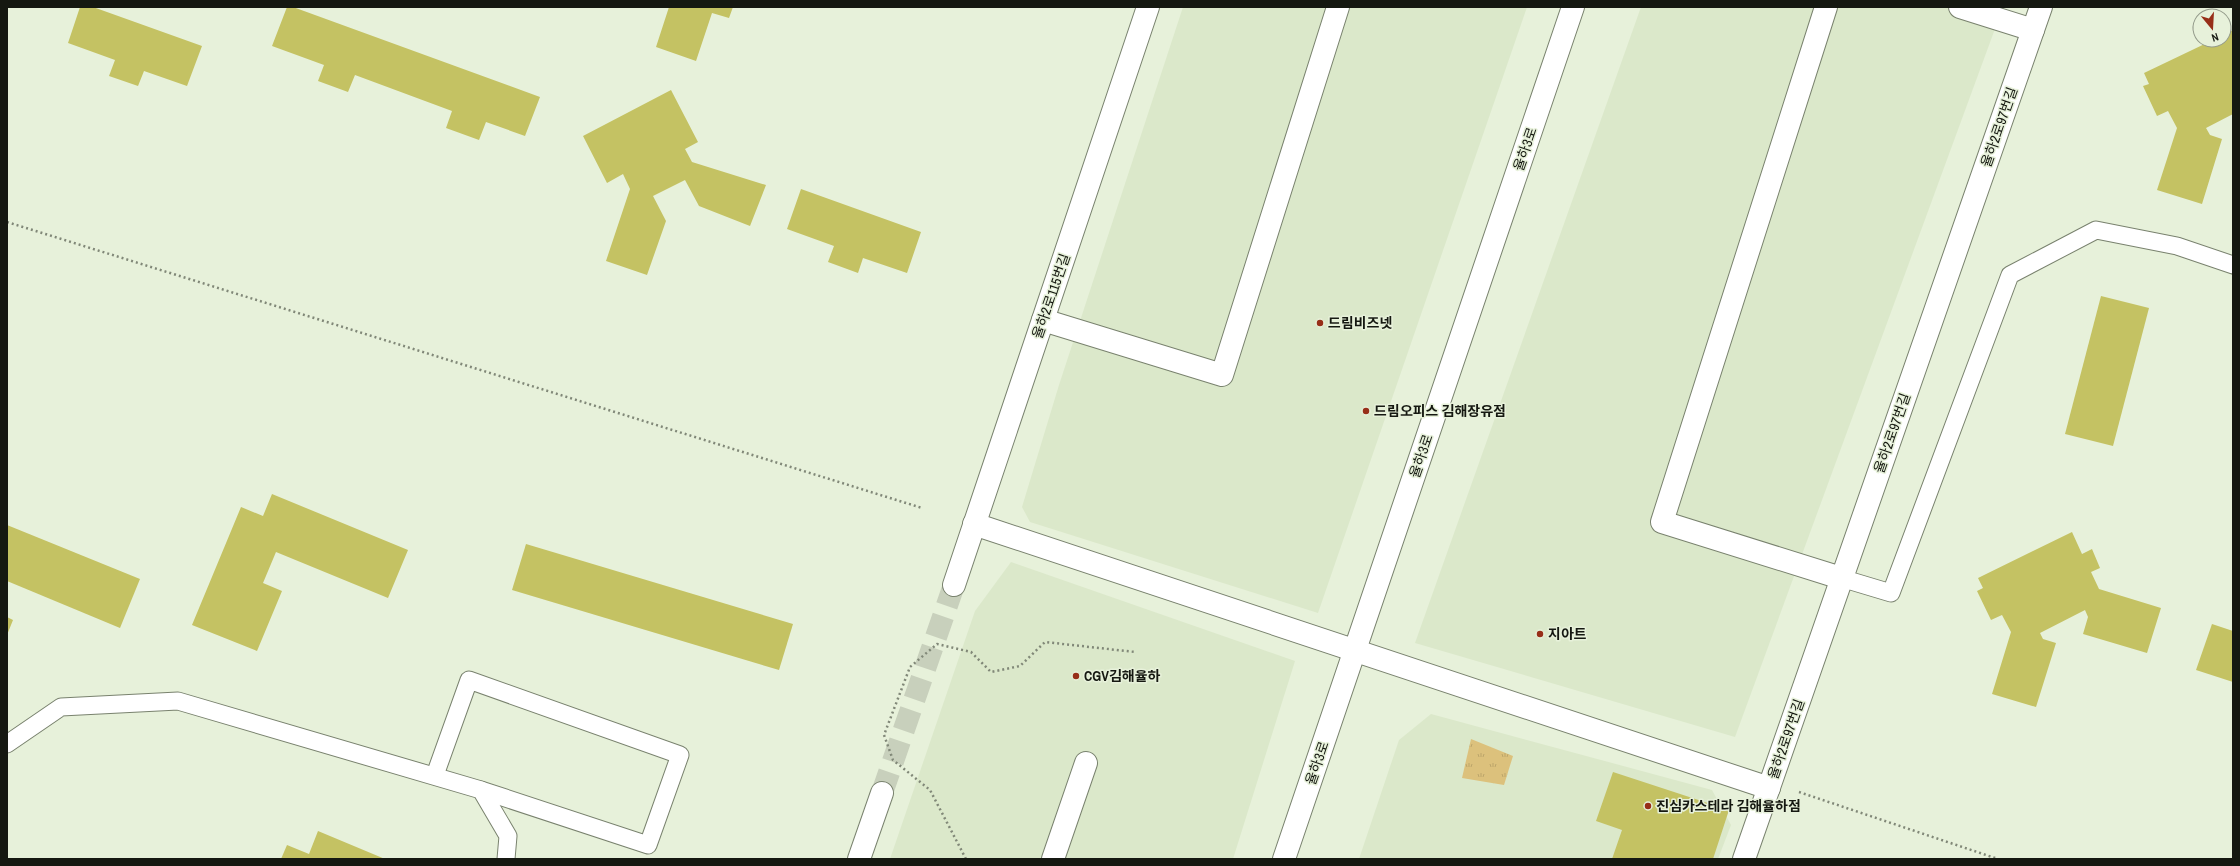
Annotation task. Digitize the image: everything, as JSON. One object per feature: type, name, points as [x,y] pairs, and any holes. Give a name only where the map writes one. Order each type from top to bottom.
[{"type":"street","name":"율하2로115번길","points":[[954,585],[1148,7]]},
{"type":"street","points":[[1043,320],[1222,375],[1338,7]]},
{"type":"street","name":"율하3로","points":[[1284,859],[1573,7]]},
{"type":"street","points":[[1826,7],[1662,522],[1841,578]]},
{"type":"street","points":[[1960,7],[2033,30]]},
{"type":"street","name":"율하2로97번길","points":[[1744,859],[2041,7]]},
{"type":"street","points":[[974,524],[1769,788]]},
{"type":"street","points":[[1053,859],[1086,763]]},
{"type":"street","points":[[859,859],[882,793]]},
{"type":"lane","points":[[1841,578],[1891,593],[2010,275],[2096,230],[2177,246],[2233,265]]},
{"type":"lane","points":[[7,744],[61,707],[178,701],[435,775],[648,845],[680,755],[469,680],[435,775]]},
{"type":"lane","points":[[481,790],[508,836],[506,859]]},
{"type":"path","points":[[7,222],[922,508]]},
{"type":"path","points":[[966,859],[930,790],[893,760],[884,735],[910,667],[937,644],[971,652],[991,672],[1020,666],[1045,642],[1134,652]]},
{"type":"path","points":[[1799,792],[1998,859]]},
{"type":"shaded area","points":[[1183,7],[1527,7],[1318,613],[1030,522],[1022,507],[1059,385]]},
{"type":"shaded area","points":[[1641,7],[2003,7],[1735,737],[1415,643]]},
{"type":"shaded area","points":[[1011,562],[1295,661],[1233,859],[890,859],[975,611]]},
{"type":"shaded area","points":[[1431,714],[1712,790],[1731,825],[1718,859],[1359,859],[1399,740]]},
{"type":"green space","points":[[1471,739],[1513,756],[1504,785],[1462,778]]},
{"type":"building","points":[[80,7],[93,7],[202,46],[187,86],[144,71],[138,86],[109,76],[115,60],[68,43]]},
{"type":"building","points":[[287,7],[293,7],[540,97],[525,136],[486,122],[479,140],[446,128],[452,111],[355,75],[348,92],[318,81],[324,65],[272,46]]},
{"type":"building","points":[[669,7],[733,7],[729,18],[712,13],[696,61],[656,47]]},
{"type":"building","points":[[2232,31],[2233,114],[2206,128],[2210,135],[2222,139],[2202,204],[2157,190],[2177,128],[2168,111],[2157,116],[2143,86],[2149,84],[2144,73],[2196,48],[2232,48]]},
{"type":"building","points":[[671,90],[698,142],[685,149],[692,162],[766,185],[750,226],[699,206],[685,180],[653,196],[666,221],[647,275],[606,261],[630,189],[623,174],[607,183],[583,136]]},
{"type":"building","points":[[801,189],[921,232],[907,273],[863,258],[858,273],[828,262],[834,246],[787,229]]},
{"type":"building","points":[[2101,296],[2149,308],[2113,446],[2065,434]]},
{"type":"building","points":[[272,494],[408,550],[388,598],[276,552],[263,583],[282,591],[257,651],[192,625],[241,507],[263,516]]},
{"type":"building","points":[[7,525],[140,579],[120,628],[7,581]]},
{"type":"building","points":[[2072,532],[2082,554],[2092,549],[2100,568],[2091,572],[2099,589],[2161,608],[2147,653],[2083,634],[2088,617],[2085,610],[2040,633],[2043,639],[2056,643],[2036,707],[1992,694],[2011,632],[2002,615],[1991,620],[1977,591],[1983,588],[1978,578]]},
{"type":"building","points":[[526,544],[793,624],[779,670],[512,590]]},
{"type":"building","points":[[7,617],[13,620],[7,635]]},
{"type":"building","points":[[2212,624],[2233,631],[2233,682],[2196,670]]},
{"type":"building","points":[[1613,772],[1729,810],[1713,859],[1612,859],[1622,830],[1596,821]]},
{"type":"building","points":[[318,831],[385,859],[281,859],[287,845],[309,854]]},
{"type":"tunnel","points":[[882,793],[954,585]]},
{"type":"place","name":"드림비즈넷","points":[[1320,323]]},
{"type":"place","name":"드림오피스 김해장유점","points":[[1366,411]]},
{"type":"place","name":"지아트","points":[[1540,634]]},
{"type":"place","name":"CGV김해율하","points":[[1076,676]]},
{"type":"place","name":"진심카스테라 김해율하점","points":[[1648,806]]}]
